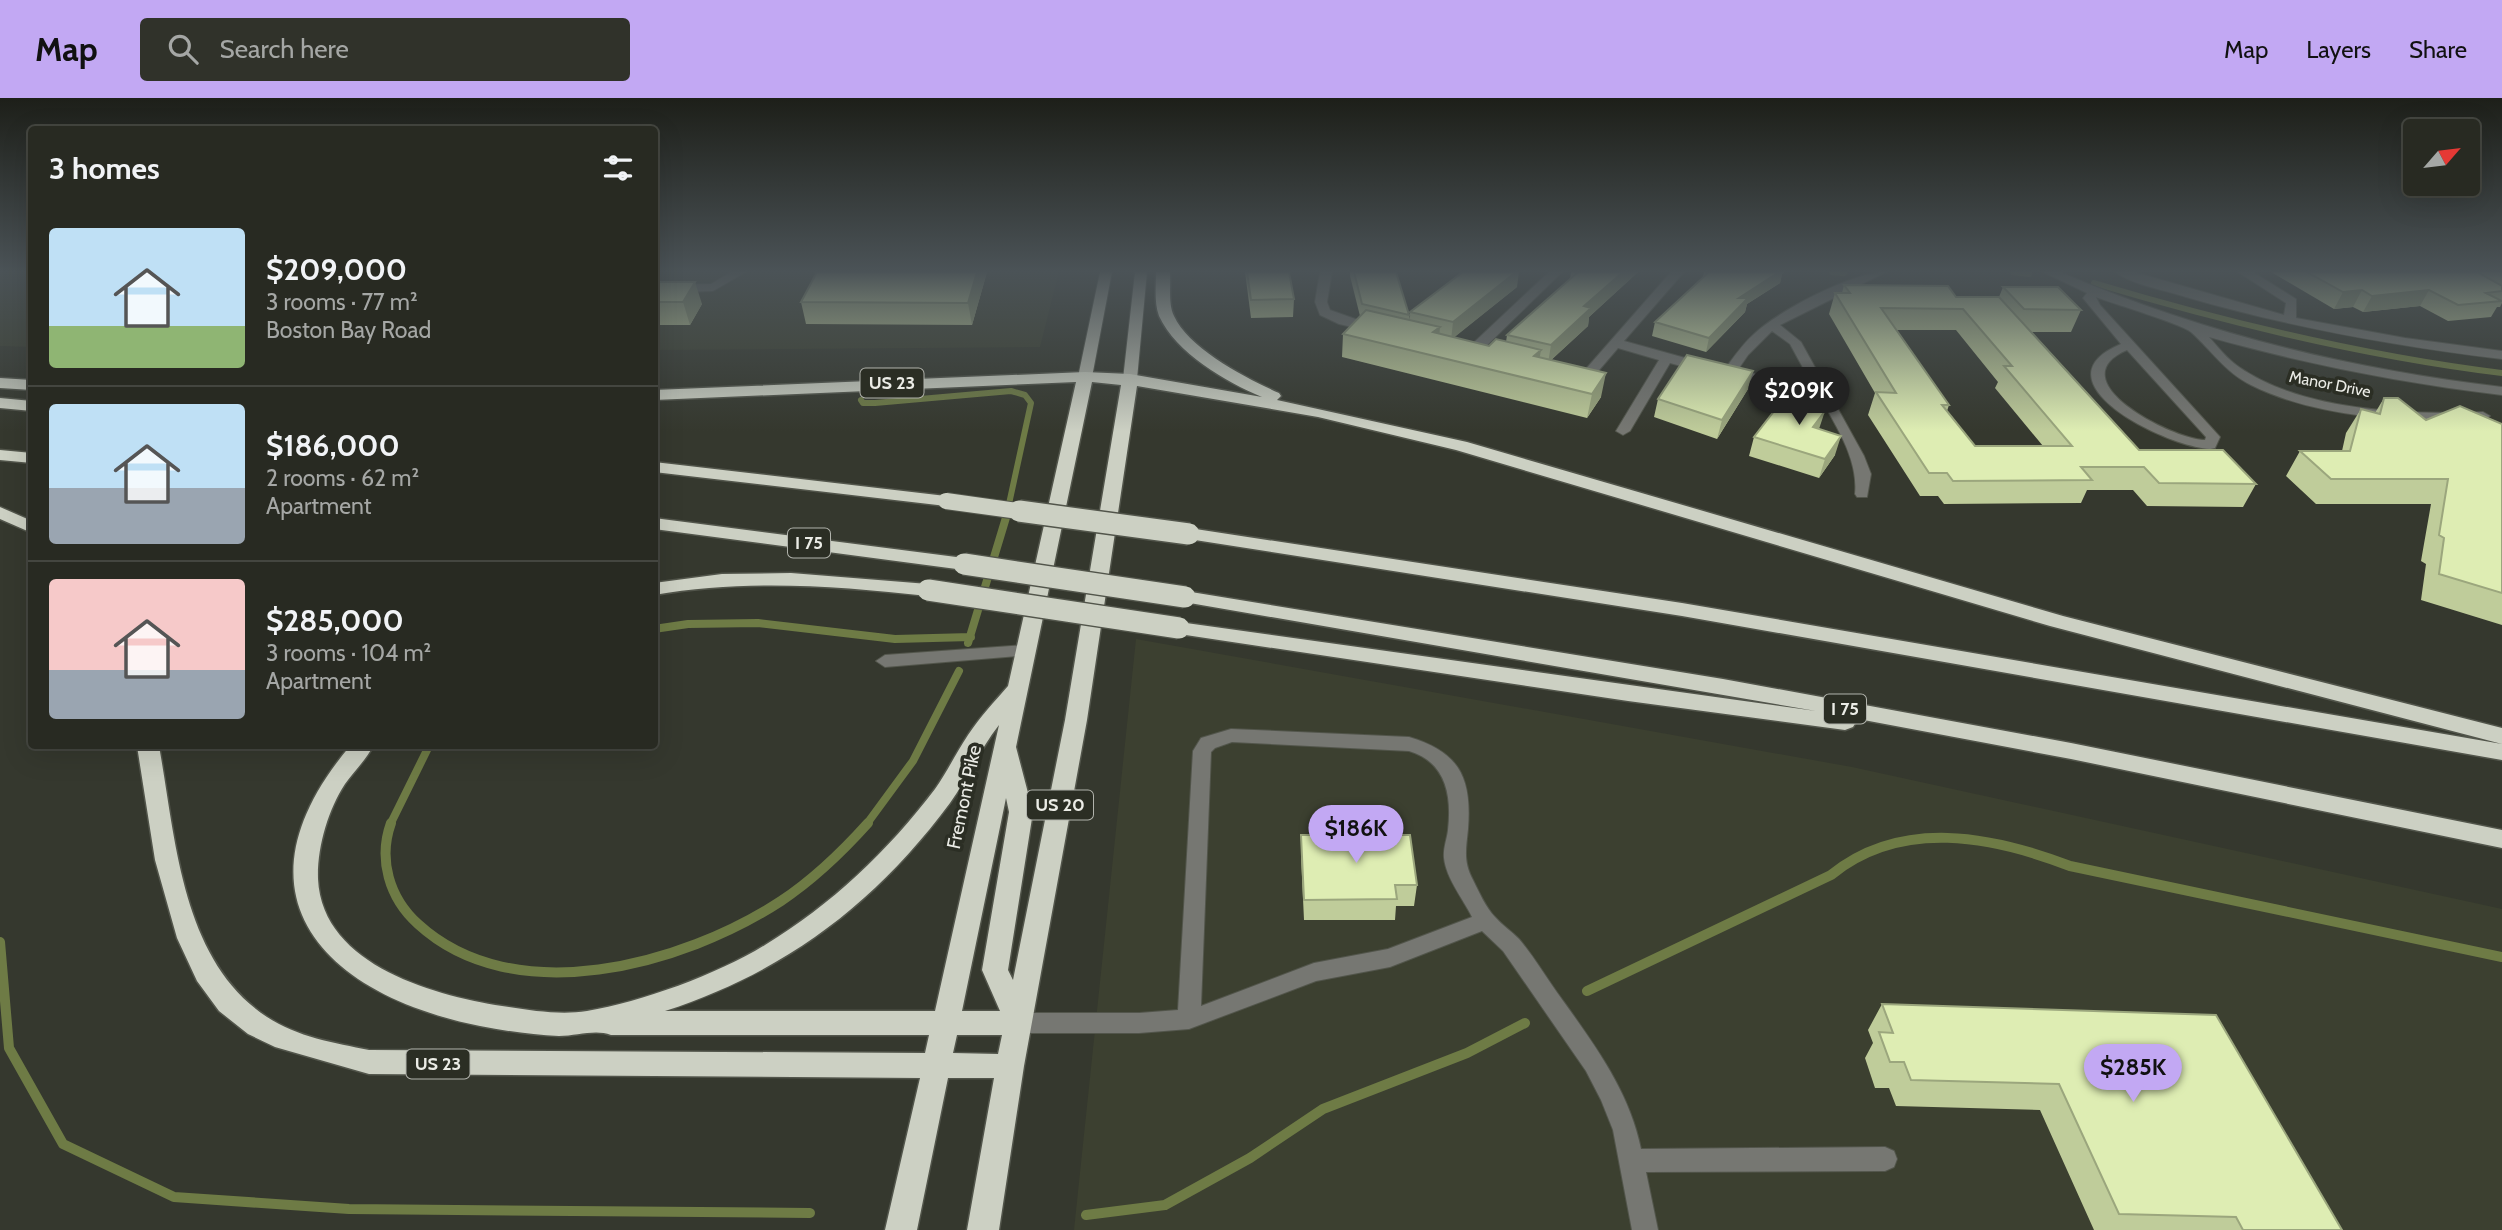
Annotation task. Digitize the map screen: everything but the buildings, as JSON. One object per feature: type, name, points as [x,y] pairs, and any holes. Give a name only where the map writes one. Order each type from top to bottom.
[{"type":"highway","points":[[1174,325],[1188,342],[1218,368],[1266,394],[1318,412]]},
{"type":"highway","name":"Fremont Pike","points":[[901,1230],[1085,377]]},
{"type":"highway","name":"US 23","points":[[658,396],[984,379],[1130,379]]},
{"type":"highway","points":[[1130,379],[1318,412],[1461,446],[2044,617],[2502,736]]},
{"type":"highway","name":"US 20","points":[[983,1230],[1010,1066],[1076,720],[1130,379]]},
{"type":"highway","points":[[0,383],[28,385]]},
{"type":"highway","points":[[0,403],[28,406]]},
{"type":"highway","points":[[0,455],[28,458]]},
{"type":"highway","points":[[658,467],[946,501],[1459,572],[2502,752]]},
{"type":"highway","points":[[0,512],[28,526]]},
{"type":"highway","name":"I 75","points":[[658,524],[964,564],[1185,597],[1723,686],[2071,751],[2502,839]]},
{"type":"highway","points":[[658,589],[736,579],[789,578],[928,590],[1628,694],[2071,751]]},
{"type":"highway","points":[[584,1023],[693,992],[773,954],[853,897],[900,848],[944,793],[975,742],[1016,690]]},
{"type":"highway","points":[[360,749],[327,794],[314,825],[307,857],[308,888],[315,918],[331,944],[355,967],[385,987],[443,1008],[511,1019],[584,1023],[1019,1023],[995,970],[1021,812],[1005,741]]},
{"type":"highway","name":"US 23","points":[[149,749],[176,895],[201,966],[230,1004],[257,1026],[312,1050],[369,1062],[935,1066]]},
{"type":"highway","points":[[935,1066],[1010,1066]]},
{"type":"main road","points":[[1085,377],[1095,325]]},
{"type":"main road","name":"US 20","points":[[1130,379],[1134,325]]},
{"type":"street","points":[[1354,325],[1393,335]]},
{"type":"street","points":[[1472,352],[1501,325]]},
{"type":"street","points":[[1562,374],[1578,376],[1589,373],[1631,325]]},
{"type":"street","points":[[2112,325],[2213,437],[2210,445],[2197,446],[2180,441],[2142,422],[2114,401],[2100,382],[2100,365],[2110,353],[2129,345]]},
{"type":"street","points":[[2184,325],[2318,361],[2469,388],[2502,391]]},
{"type":"street","points":[[2313,325],[2396,341],[2502,355]]},
{"type":"street","points":[[1730,372],[1739,356],[1773,326],[1795,342],[1857,456],[1864,474],[1862,494]]},
{"type":"street","name":"Manor Drive","points":[[2193,328],[2233,369],[2260,385],[2295,398],[2441,417],[2483,416]]},
{"type":"street","points":[[1615,343],[1730,372],[1780,380],[1817,380]]},
{"type":"street","points":[[1623,431],[1667,357]]},
{"type":"street","points":[[2469,388],[2483,416],[2495,428]]},
{"type":"street","points":[[885,661],[1025,651]]},
{"type":"street","points":[[1189,1018],[1202,751],[1208,743],[1231,735],[1409,744],[1428,748],[1444,758],[1452,769],[1457,813],[1454,858],[1485,921],[1511,945],[1611,1096],[1625,1130],[1645,1230]]},
{"type":"street","points":[[1019,1023],[1139,1023],[1189,1018],[1216,1011],[1314,972],[1390,958],[1485,921]]},
{"type":"street","points":[[1631,1161],[1885,1159]]},
{"type":"shaded area","points":[[0,325],[28,325],[28,347],[0,346]]},
{"type":"shaded area","points":[[658,325],[1046,325],[1040,347],[658,350]]},
{"type":"shaded area","points":[[1136,639],[1852,767],[2502,909],[2502,1230],[1074,1230]]},
{"type":"waterway","points":[[2247,325],[2347,348],[2502,373]]},
{"type":"waterway","points":[[861,400],[863,403],[875,403],[1011,391],[1025,395],[1031,403],[1007,513]]},
{"type":"waterway","points":[[970,637],[1008,511]]},
{"type":"waterway","points":[[658,628],[688,624],[758,623],[895,639],[970,637]]},
{"type":"waterway","points":[[968,643],[970,637]]},
{"type":"waterway","points":[[866,825],[913,761],[959,671]]},
{"type":"waterway","points":[[390,825],[428,749]]},
{"type":"waterway","points":[[391,823],[386,850],[389,877],[400,902],[418,924],[457,951],[501,967],[549,972],[599,970],[648,960],[696,944],[741,924],[805,884],[838,855],[868,823]]},
{"type":"waterway","points":[[1587,991],[1831,875],[1858,857],[1887,845],[1917,839],[1948,838],[2010,847],[2070,866],[2502,957]]},
{"type":"waterway","points":[[0,942],[9,1048],[63,1144],[174,1197],[349,1209],[810,1213]]},
{"type":"waterway","points":[[1086,1215],[1165,1205],[1250,1158],[1323,1109],[1467,1053],[1525,1023]]}]
